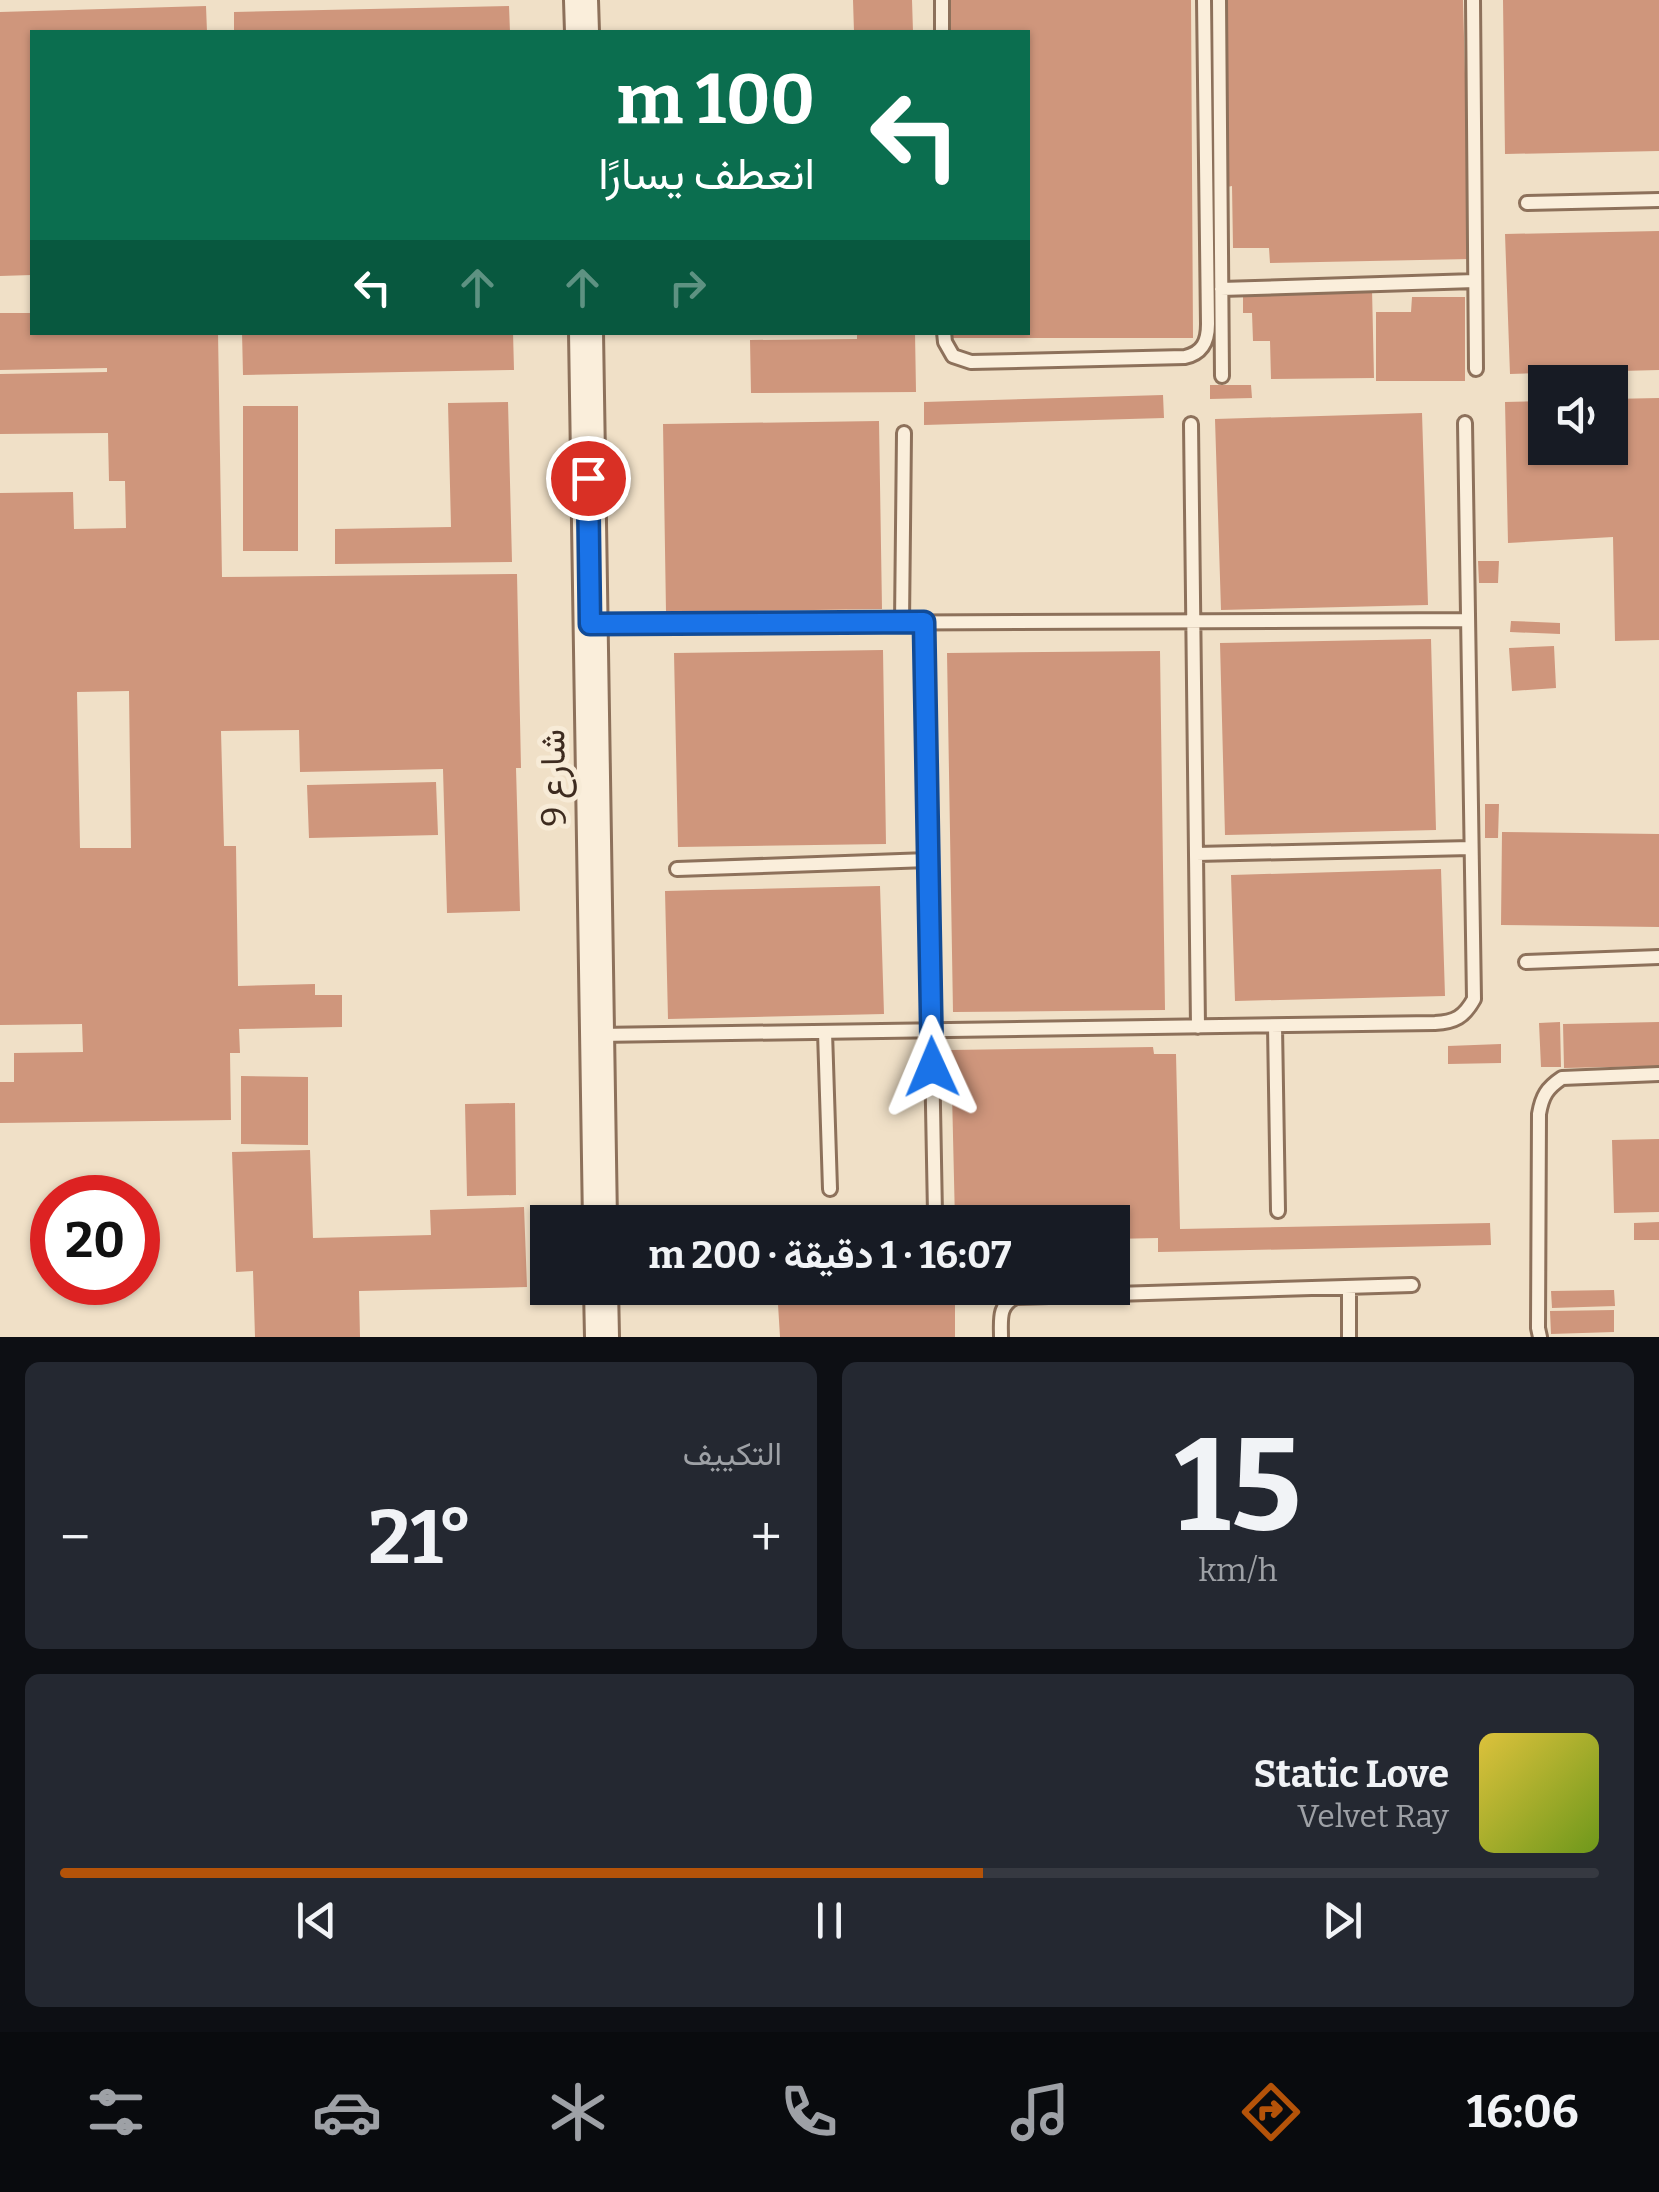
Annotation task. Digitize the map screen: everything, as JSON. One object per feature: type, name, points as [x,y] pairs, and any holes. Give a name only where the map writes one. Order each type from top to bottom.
[{"type":"street","points":[[581,0],[582,30]]},
{"type":"street","name":"شارع 9","points":[[586,335],[600,1205]]},
{"type":"street","points":[[601,1305],[602,1337]]},
{"type":"lane","points":[[942,0],[942,30]]},
{"type":"lane","points":[[944,335],[953,356],[970,362],[1185,356],[1205,345],[1208,324],[1204,0]]},
{"type":"lane","points":[[1219,0],[1222,376]]},
{"type":"lane","points":[[1472,0],[1476,369]]},
{"type":"lane","points":[[1527,203],[1659,200]]},
{"type":"lane","points":[[1221,289],[1475,281]]},
{"type":"lane","points":[[596,1035],[1435,1023],[1451,1022],[1466,1014],[1474,999],[1465,423]]},
{"type":"lane","points":[[1190,424],[1198,1027]]},
{"type":"lane","points":[[902,623],[904,433]]},
{"type":"lane","points":[[590,624],[1468,620]]},
{"type":"lane","points":[[924,622],[935,1205]]},
{"type":"lane","points":[[1196,854],[1471,848]]},
{"type":"lane","points":[[678,869],[928,860]]},
{"type":"lane","points":[[1526,962],[1659,957]]},
{"type":"lane","points":[[1275,1026],[1278,1211]]},
{"type":"lane","points":[[826,1032],[830,1188]]},
{"type":"lane","points":[[1540,1337],[1542,1098],[1562,1078],[1659,1074]]},
{"type":"lane","points":[[1001,1337],[1003,1306],[1016,1297],[1412,1285]]},
{"type":"lane","points":[[1349,1287],[1349,1337]]},
{"type":"building","points":[[853,0],[912,0],[913,30],[854,30]]},
{"type":"building","points":[[950,0],[1191,0],[1193,338],[951,338],[1030,335],[1030,30],[950,30]]},
{"type":"building","points":[[1223,0],[1463,0],[1470,259],[1270,263],[1269,248],[1233,248],[1232,186],[1227,187]]},
{"type":"building","points":[[1503,0],[1659,0],[1659,151],[1505,154]]},
{"type":"building","points":[[206,6],[207,30],[30,30],[30,275],[0,276],[0,12]]},
{"type":"building","points":[[509,6],[510,30],[234,30],[234,12]]},
{"type":"building","points":[[1659,231],[1659,370],[1628,371],[1628,365],[1528,365],[1528,374],[1510,374],[1505,234]]},
{"type":"building","points":[[1372,289],[1374,378],[1271,379],[1270,341],[1253,341],[1252,313],[1243,313],[1243,290]]},
{"type":"building","points":[[1412,297],[1465,297],[1465,381],[1376,381],[1376,312],[1411,312]]},
{"type":"building","points":[[0,313],[30,313],[30,335],[218,335],[222,577],[517,574],[520,911],[447,913],[443,769],[300,772],[299,730],[221,731],[224,846],[236,846],[238,986],[315,984],[315,995],[342,995],[342,1027],[239,1029],[240,1053],[230,1053],[231,1120],[0,1123],[0,1082],[14,1082],[14,1053],[83,1052],[82,1024],[0,1025],[0,493],[73,492],[74,529],[126,528],[125,481],[109,481],[108,433],[0,434],[0,374],[107,372],[107,368],[0,370]],"holes":[[[129,691],[131,848],[80,848],[77,692]]]},
{"type":"building","points":[[242,335],[513,335],[514,370],[243,375]]},
{"type":"building","points":[[857,335],[915,335],[916,392],[751,393],[750,340],[857,339]]},
{"type":"building","points":[[1210,385],[1251,385],[1252,398],[1210,399]]},
{"type":"building","points":[[1163,395],[1164,418],[924,425],[924,402]]},
{"type":"building","points":[[1659,398],[1659,640],[1615,641],[1613,537],[1508,543],[1505,402],[1528,401],[1528,465],[1628,465],[1628,399]]},
{"type":"building","points":[[508,402],[512,562],[335,564],[335,529],[451,527],[448,403]]},
{"type":"building","points":[[243,406],[298,406],[298,551],[243,551]]},
{"type":"building","points":[[1422,413],[1428,605],[1221,610],[1215,419]]},
{"type":"building","points":[[879,421],[882,609],[666,612],[663,424]]},
{"type":"building","points":[[1478,561],[1499,561],[1498,583],[1479,583]]},
{"type":"building","points":[[1511,621],[1560,623],[1560,634],[1510,632]]},
{"type":"building","points":[[1431,639],[1436,830],[1225,835],[1220,643]]},
{"type":"building","points":[[1554,646],[1556,688],[1512,691],[1509,648]]},
{"type":"building","points":[[883,650],[886,844],[678,847],[674,653]]},
{"type":"building","points":[[1160,651],[1165,1010],[953,1012],[947,653]]},
{"type":"building","points":[[436,782],[438,835],[309,838],[307,785]]},
{"type":"building","points":[[1485,804],[1499,804],[1498,838],[1485,838]]},
{"type":"building","points":[[1502,832],[1659,834],[1659,927],[1501,925]]},
{"type":"building","points":[[1441,869],[1445,996],[1235,1001],[1231,875]]},
{"type":"building","points":[[880,886],[884,1014],[668,1019],[665,891]]},
{"type":"building","points":[[1560,1022],[1561,1067],[1541,1067],[1539,1023]]},
{"type":"building","points":[[1659,1022],[1659,1066],[1564,1068],[1563,1024]]},
{"type":"building","points":[[1501,1044],[1501,1063],[1448,1064],[1448,1046]]},
{"type":"building","points":[[1153,1047],[1154,1054],[1176,1054],[1180,1229],[1490,1223],[1491,1245],[1158,1252],[1158,1238],[1130,1239],[1130,1205],[955,1205],[951,1050]]},
{"type":"building","points":[[241,1076],[308,1077],[308,1145],[241,1144]]},
{"type":"building","points":[[515,1103],[516,1195],[467,1196],[465,1104]]},
{"type":"building","points":[[1659,1139],[1659,1212],[1614,1213],[1612,1140]]},
{"type":"building","points":[[310,1150],[313,1238],[431,1235],[430,1210],[524,1207],[527,1287],[359,1291],[360,1337],[255,1337],[253,1271],[236,1272],[232,1152]]},
{"type":"building","points":[[1659,1222],[1659,1240],[1634,1240],[1634,1223]]},
{"type":"building","points":[[1614,1290],[1615,1306],[1552,1308],[1551,1291]]},
{"type":"building","points":[[778,1305],[955,1305],[955,1337],[780,1337]]},
{"type":"building","points":[[1614,1310],[1614,1332],[1551,1334],[1550,1311]]},
{"type":"route","points":[[588,478],[590,624],[924,622],[932,1067]]}]
